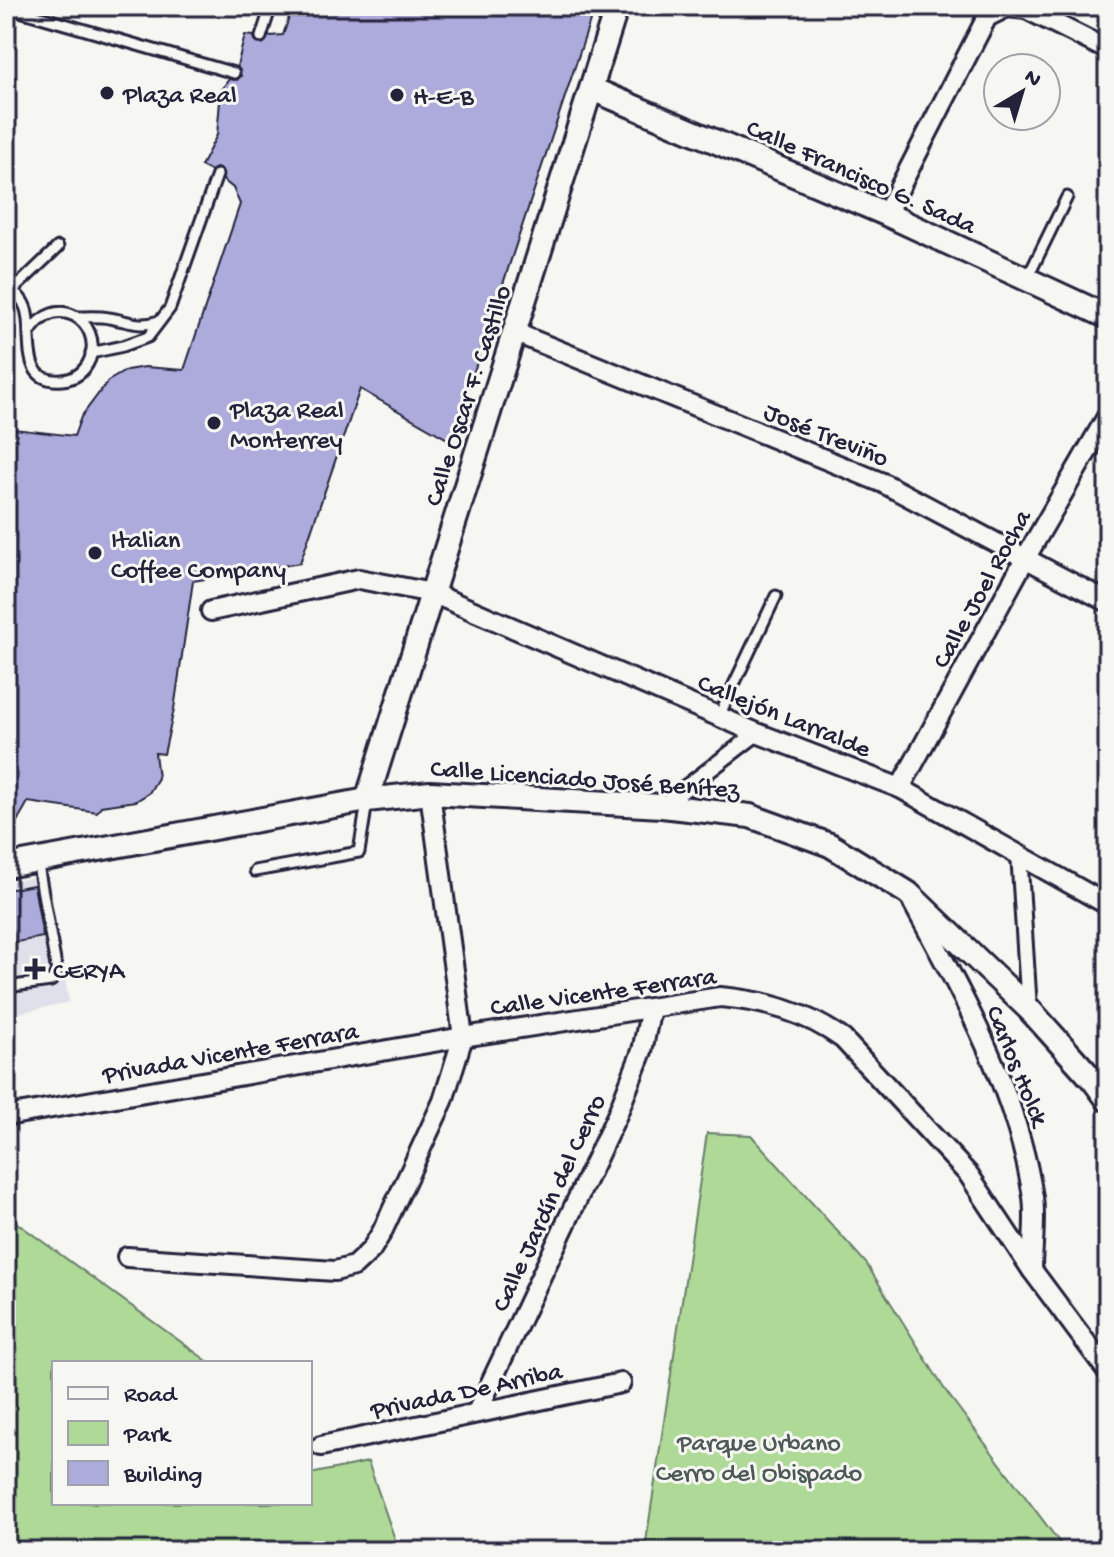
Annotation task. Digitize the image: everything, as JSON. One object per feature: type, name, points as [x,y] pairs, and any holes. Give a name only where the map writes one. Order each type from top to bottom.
[{"type":"street","name":"Calle Oscar F. Castillo","points":[[367,800],[617,6]]},
{"type":"street","points":[[886,214],[987,17],[1007,7],[1026,9],[1108,50]]},
{"type":"street","name":"Calle Francisco G. Sada","points":[[592,89],[886,214],[1108,317]]},
{"type":"street","name":"José Treviño","points":[[516,333],[883,483],[1108,602]]},
{"type":"street","name":"Calle Joel Rocha","points":[[900,788],[1026,557],[1108,415]]},
{"type":"street","name":"Callejón Larralde","points":[[211,611],[359,579],[432,593],[757,733],[900,788],[1108,905]]},
{"type":"street","points":[[662,806],[757,733]]},
{"type":"street","points":[[127,1257],[335,1271],[354,1266],[371,1250],[398,1202],[443,1101],[463,1037],[430,793]]},
{"type":"street","name":"Calle Licenciado José Benítez","points":[[6,866],[367,800],[430,793],[662,806],[750,816],[830,845],[908,893],[1029,1009],[1108,1100]]},
{"type":"street","points":[[1019,853],[1029,1009]]},
{"type":"street","name":"Carlos Holck","points":[[908,893],[973,1016],[1021,1134],[1033,1200],[1032,1270]]},
{"type":"street","name":"Calle Vicente Ferrara","points":[[463,1037],[720,997],[758,1000],[826,1026],[843,1039],[969,1175],[1032,1270],[1108,1372]]},
{"type":"street","name":"Calle Jardín del Cerro","points":[[477,1412],[617,1115],[642,1051],[651,1008]]},
{"type":"street","name":"Privada Vicente Ferrara","points":[[6,1116],[463,1037]]},
{"type":"street","name":"Privada De Arriba","points":[[321,1446],[621,1383]]},
{"type":"lane","points":[[261,37],[271,6]]},
{"type":"lane","points":[[6,7],[234,73]]},
{"type":"lane","points":[[91,353],[148,337],[170,308],[217,175]]},
{"type":"lane","points":[[1027,279],[1067,197]]},
{"type":"lane","points":[[58,247],[9,289],[23,301],[27,311],[30,361],[41,374],[56,381],[71,379],[82,372],[91,353],[91,339],[86,325],[77,317]]},
{"type":"lane","points":[[29,334],[37,321],[57,312],[77,317],[110,318],[145,326],[162,319]]},
{"type":"lane","points":[[719,717],[776,596]]},
{"type":"lane","points":[[255,871],[359,852],[367,800]]},
{"type":"lane","points":[[6,987],[51,981],[57,972],[37,860]]},
{"type":"shaded area","name":"CERYA","points":[[48,875],[69,1002],[6,1016],[6,882]]},
{"type":"green space","name":"Parque Urbano Cerro del Obispado","points":[[707,1133],[751,1135],[866,1263],[945,1390],[1066,1551],[565,1551],[646,1542]]},
{"type":"green space","points":[[6,1215],[207,1361],[52,1361],[52,1505],[312,1505],[312,1474],[368,1462],[399,1551],[6,1551]]},
{"type":"building","name":"Plaza Real Monterrey","points":[[293,6],[595,6],[451,441],[360,389],[300,563],[193,581],[174,709],[164,754],[155,753],[158,778],[149,793],[136,801],[101,806],[97,812],[28,802],[6,841],[6,428],[74,436],[81,417],[108,381],[127,370],[145,367],[184,370],[240,204],[233,188],[223,180],[222,170],[216,168],[211,171],[201,166],[217,135],[221,90],[229,79],[237,80],[241,76],[237,66],[245,35],[254,36],[256,43],[262,44],[269,36],[283,35]]},
{"type":"building","points":[[34,885],[43,937],[6,944],[6,890]]},
{"type":"place","name":"Plaza Real","points":[[107,93]]},
{"type":"place","name":"H-E-B","points":[[397,95]]},
{"type":"place","name":"Plaza Real Monterrey","points":[[214,423]]},
{"type":"place","name":"Italian Coffee Company","points":[[95,553]]},
{"type":"place","name":"CERYA","points":[[35,969]]}]
